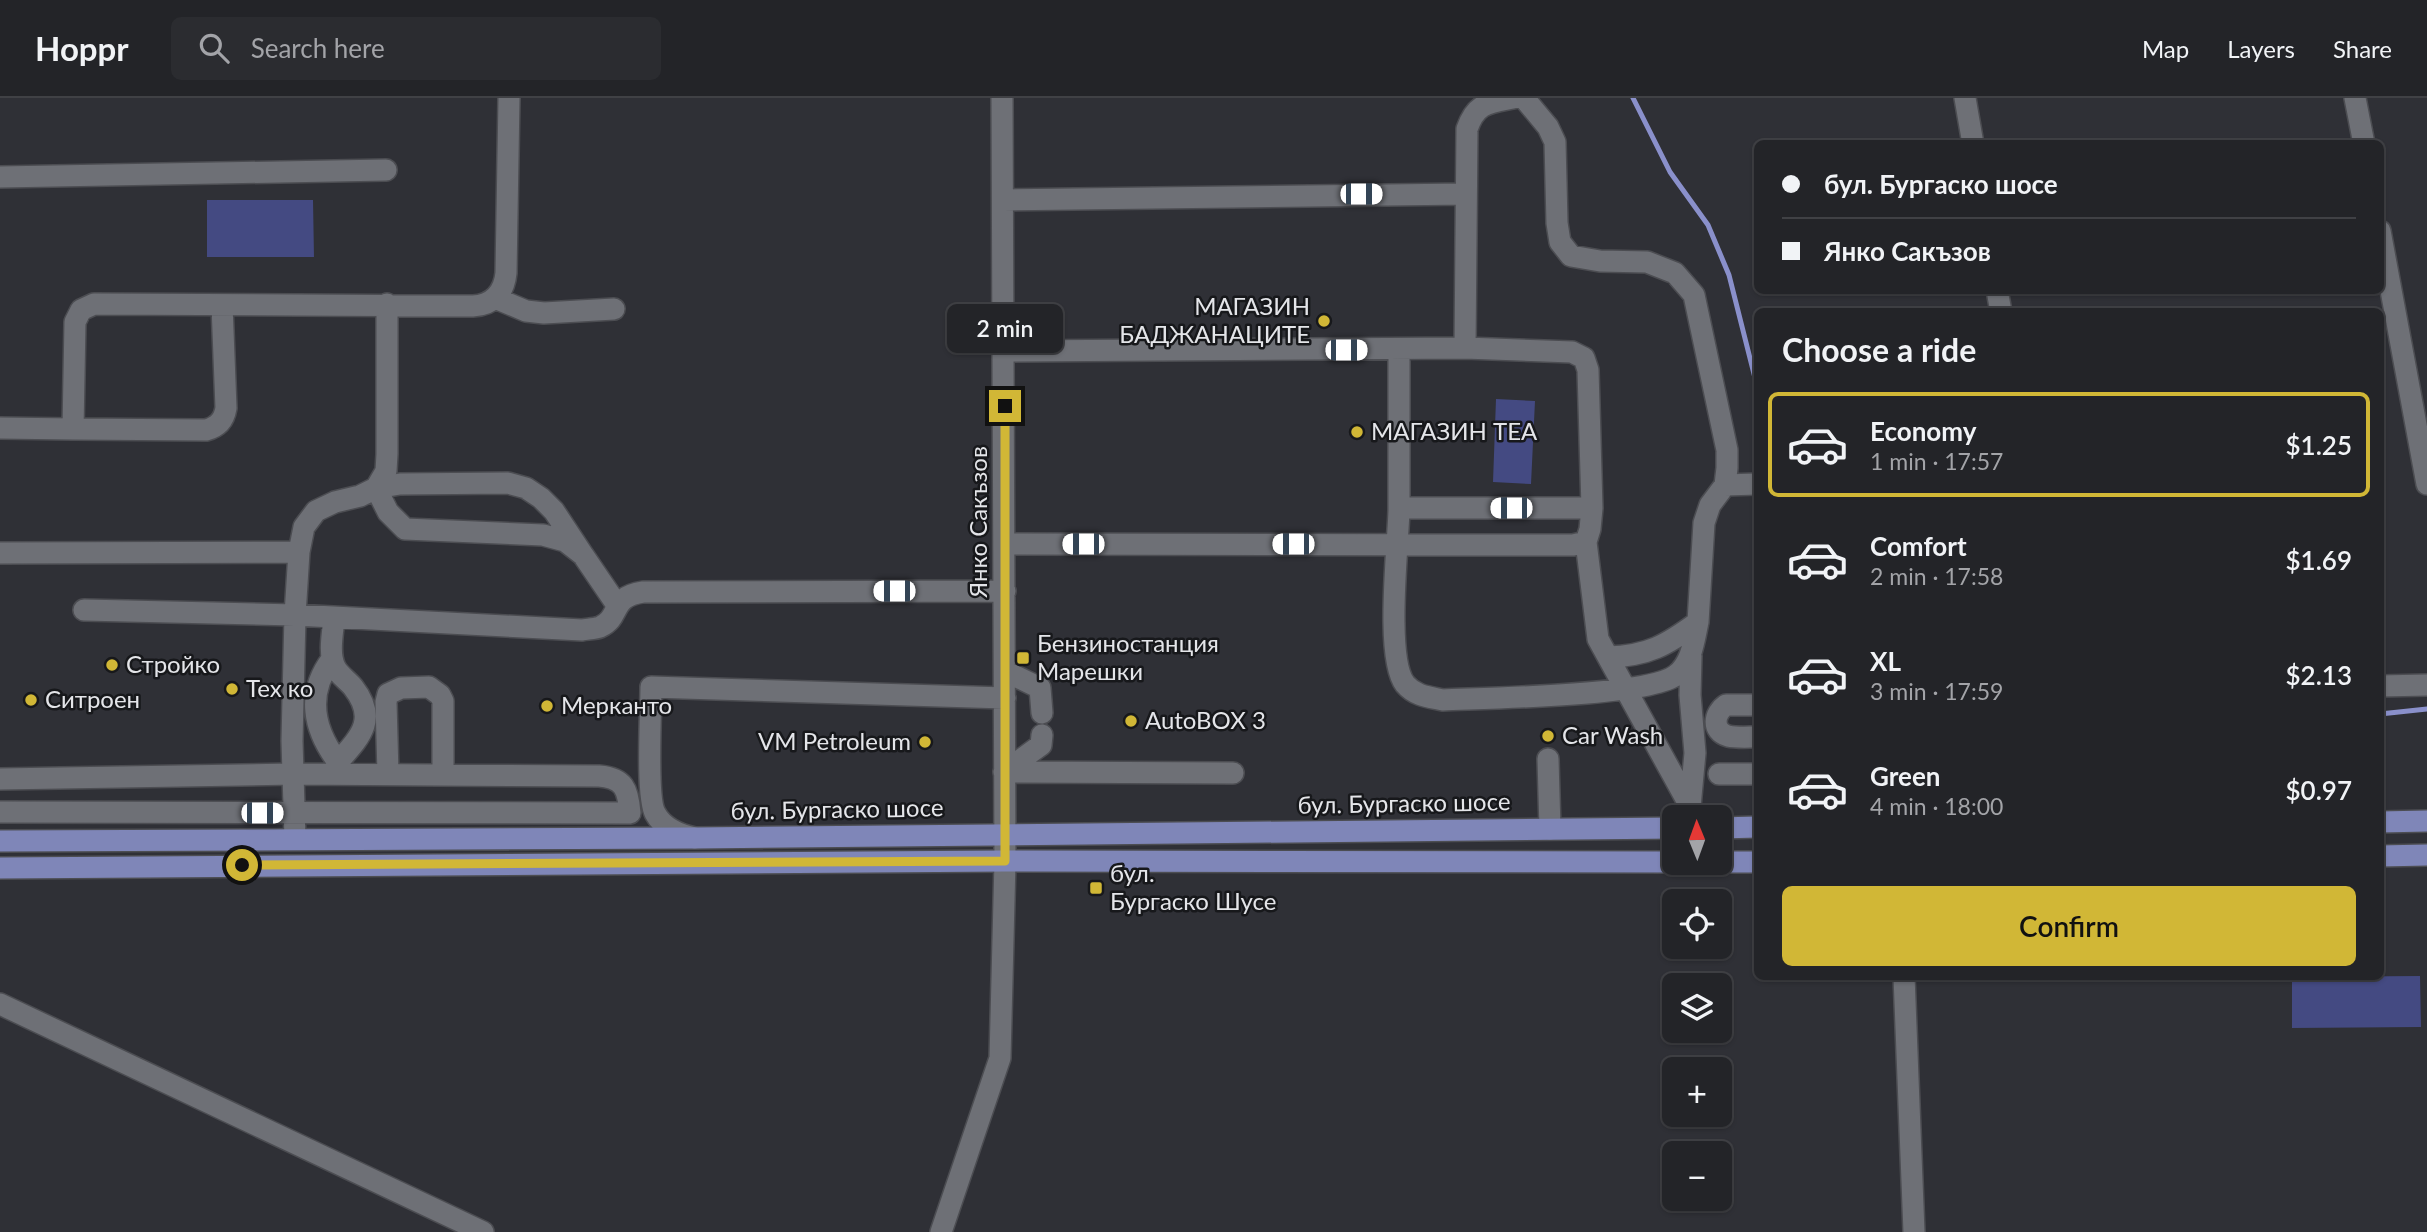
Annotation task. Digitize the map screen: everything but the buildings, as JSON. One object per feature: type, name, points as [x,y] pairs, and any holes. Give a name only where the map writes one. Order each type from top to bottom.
[{"type":"main road","points":[[2384,822],[2427,821]]},
{"type":"main road","points":[[1732,828],[1754,827]]},
{"type":"main road","name":"бул. Бургаско шосе","points":[[0,841],[696,838],[1662,828]]},
{"type":"main road","points":[[2384,856],[2427,856]]},
{"type":"main road","name":"бул. Бургаско шосе","points":[[0,868],[1005,861],[1662,862]]},
{"type":"main road","points":[[1732,862],[1754,862]]},
{"type":"street","points":[[74,429],[75,321],[81,310],[94,304],[481,306],[495,298],[502,291],[506,273],[509,98]]},
{"type":"street","name":"Янко Сакъзов","points":[[941,1232],[1000,1058],[1005,861],[1002,98]]},
{"type":"street","points":[[1465,348],[1467,129],[1472,115],[1484,104],[1513,98]]},
{"type":"street","points":[[1524,98],[1548,127],[1555,142],[1557,223],[1560,242],[1571,256],[1600,261],[1647,262],[1675,274],[1694,295],[1727,450],[1725,485],[1710,505],[1704,523],[1698,622],[1691,656],[1690,695],[1695,753],[1693,805]]},
{"type":"street","points":[[1965,98],[1972,140]]},
{"type":"street","points":[[2355,98],[2363,140]]},
{"type":"street","points":[[0,177],[386,170]]},
{"type":"street","points":[[1004,200],[1465,194]]},
{"type":"street","points":[[2384,253],[2427,484]]},
{"type":"street","points":[[495,298],[526,311],[544,313],[614,309]]},
{"type":"street","points":[[376,488],[386,471],[387,304]]},
{"type":"street","points":[[0,428],[206,430],[217,426],[226,408],[222,305]]},
{"type":"street","points":[[1005,351],[1465,348],[1572,352],[1584,358],[1588,370],[1592,508],[1586,541],[1598,639],[1689,805]]},
{"type":"street","points":[[1399,350],[1399,508],[1394,631],[1398,666],[1405,684],[1419,696],[1443,700],[1625,689],[1658,684],[1677,675],[1691,656]]},
{"type":"street","points":[[295,839],[295,615],[299,552],[304,527],[316,511],[376,488],[400,484],[508,483],[526,488],[554,511],[617,605]]},
{"type":"street","points":[[1725,485],[1754,484]]},
{"type":"street","points":[[376,488],[388,512],[405,529],[543,535],[565,541],[583,555]]},
{"type":"street","points":[[1399,508],[1592,508]]},
{"type":"street","points":[[1004,544],[1573,545],[1586,541]]},
{"type":"street","points":[[0,553],[299,552]]},
{"type":"street","points":[[84,610],[295,615],[582,630],[599,628],[610,619],[617,605],[628,594],[643,592],[1005,590]]},
{"type":"street","points":[[334,618],[332,659],[335,669],[360,696],[366,720],[363,731],[338,768]]},
{"type":"street","points":[[1608,657],[1654,651],[1698,622]]},
{"type":"street","points":[[332,659],[318,685],[316,714],[323,740],[338,768]]},
{"type":"street","points":[[1005,671],[1040,688],[1042,713]]},
{"type":"street","points":[[2384,685],[2427,685]]},
{"type":"street","points":[[388,774],[388,694],[401,688],[429,687],[435,690],[443,701],[443,775]]},
{"type":"street","points":[[696,838],[681,835],[667,827],[655,813],[651,785],[650,687],[1005,698]]},
{"type":"street","points":[[1754,705],[1726,705],[1718,712],[1716,721],[1720,732],[1728,736],[1754,737]]},
{"type":"street","points":[[1004,772],[1041,745],[1042,735]]},
{"type":"street","points":[[1548,759],[1550,829]]},
{"type":"street","points":[[0,779],[293,774],[338,768],[388,774],[614,777],[624,785],[629,798],[629,813],[0,812]]},
{"type":"street","points":[[1004,772],[1233,773]]},
{"type":"street","points":[[1719,774],[1754,774]]},
{"type":"street","points":[[1904,980],[1914,1232]]},
{"type":"street","points":[[0,1004],[483,1232]]},
{"type":"shaded area","points":[[207,200],[313,200],[314,257],[207,257]]},
{"type":"shaded area","points":[[1496,399],[1535,401],[1531,484],[1493,482]]},
{"type":"shaded area","points":[[2384,976],[2420,976],[2421,1027],[2292,1028],[2292,980],[2384,980]]},
{"type":"waterway","points":[[1633,98],[1670,172],[1708,225],[1729,275],[1754,374]]},
{"type":"waterway","points":[[2384,714],[2427,709]]},
{"type":"place","name":"МАГАЗИН БАДЖАНАЦИТЕ","points":[[1324,321]]},
{"type":"place","name":"МАГАЗИН ТЕА","points":[[1357,432]]},
{"type":"place","name":"Бензиностанция Марешки","points":[[1023,658]]},
{"type":"place","name":"Стройко","points":[[112,665]]},
{"type":"place","name":"Тех ко","points":[[232,689]]},
{"type":"place","name":"Ситроен","points":[[31,700]]},
{"type":"place","name":"Мерканто","points":[[547,706]]},
{"type":"place","name":"AutoBOX 3","points":[[1131,721]]},
{"type":"place","name":"Car Wash","points":[[1548,736]]},
{"type":"place","name":"VM Petroleum","points":[[925,742]]},
{"type":"place","name":"бул. Бургаско Шусе","points":[[1096,888]]},
{"type":"route","points":[[242,865],[1005,861],[1005,406]]}]
